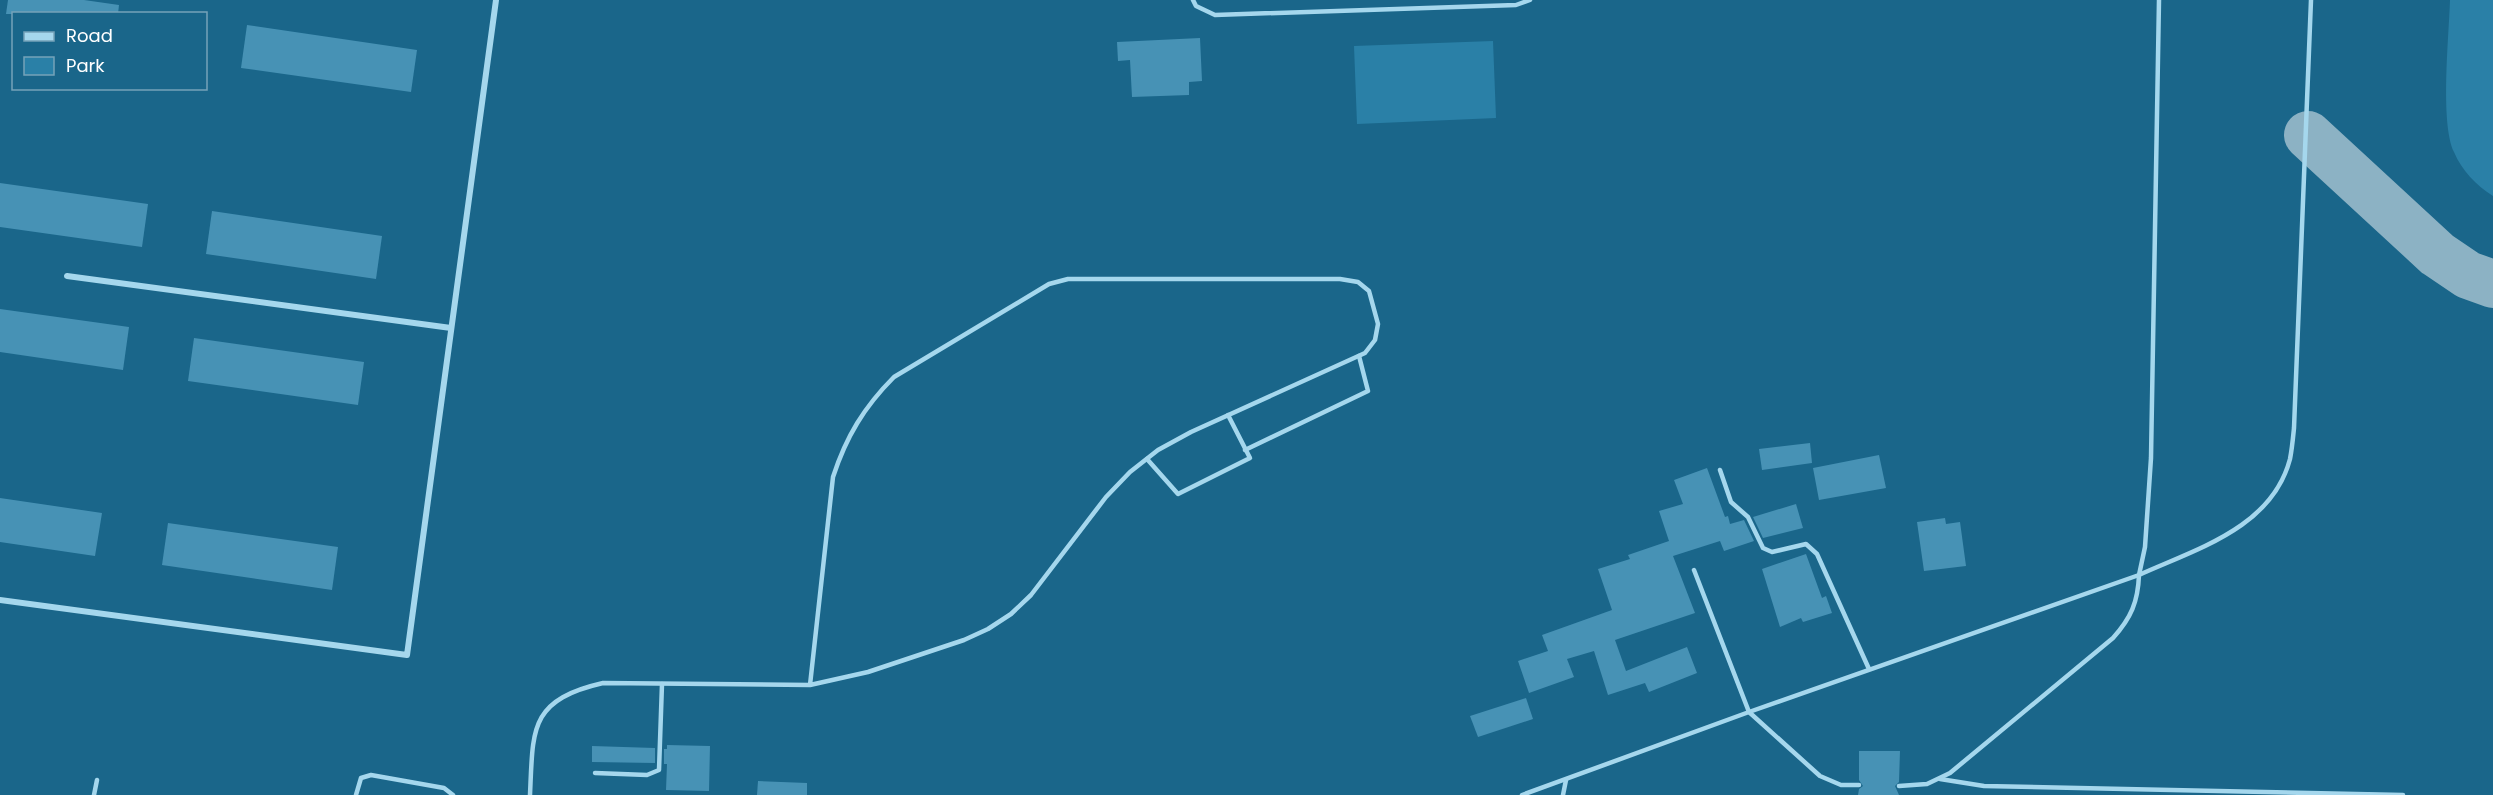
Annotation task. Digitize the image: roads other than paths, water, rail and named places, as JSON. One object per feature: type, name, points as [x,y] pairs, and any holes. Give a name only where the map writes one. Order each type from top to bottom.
[{"type":"street","points":[[0,600],[407,655],[496,0]]},
{"type":"street","points":[[66,276],[452,328]]},
{"type":"lane","points":[[1193,0],[1196,6],[1215,15],[1516,4],[1530,0]]},
{"type":"lane","points":[[1899,786],[1914,787],[1940,779],[2113,638],[2132,613],[2138,594],[2139,575],[2145,547],[2151,458],[2159,0]]},
{"type":"lane","points":[[1521,795],[1749,711],[2139,575],[2245,524],[2270,498],[2280,483],[2290,460],[2294,428],[2311,0]]},
{"type":"lane","points":[[530,795],[533,736],[539,720],[548,708],[580,688],[603,683],[810,685],[868,672],[964,640],[988,629],[1011,614],[1031,595],[1106,497],[1147,459],[1191,432],[1365,353],[1375,340],[1378,324],[1369,291],[1358,282],[1340,279],[1093,277],[1049,284],[894,377],[857,419],[843,447],[833,477],[810,685]]},
{"type":"lane","points":[[1245,450],[1368,392],[1359,356]]},
{"type":"lane","points":[[1147,459],[1178,494],[1250,458],[1228,415]]},
{"type":"lane","points":[[1720,470],[1731,502],[1748,517],[1762,548],[1772,552],[1806,544],[1817,554],[1869,669]]},
{"type":"lane","points":[[1694,570],[1749,711],[1820,776],[1841,785],[1859,785]]},
{"type":"lane","points":[[595,773],[647,775],[659,770],[662,684]]},
{"type":"lane","points":[[356,795],[361,778],[371,775],[444,788],[453,795]]},
{"type":"lane","points":[[1940,779],[1984,786],[2403,795]]},
{"type":"lane","points":[[94,795],[97,780]]},
{"type":"lane","points":[[1563,795],[1566,780]]}]
